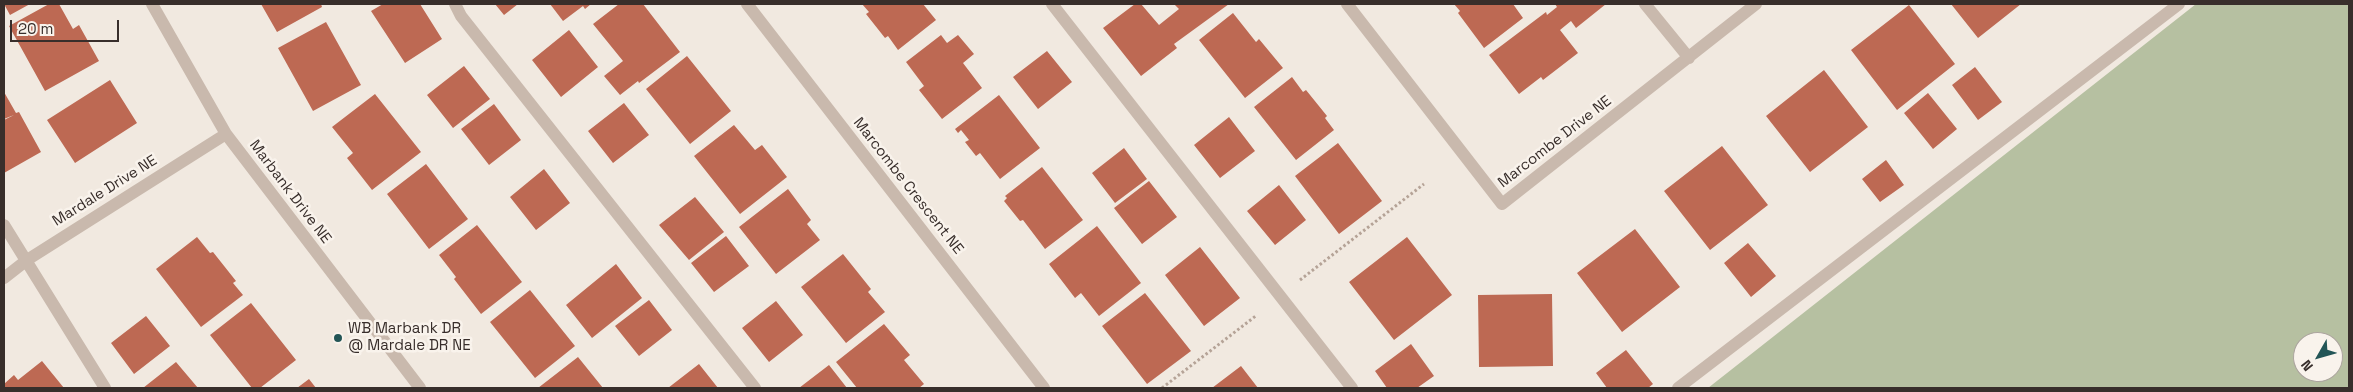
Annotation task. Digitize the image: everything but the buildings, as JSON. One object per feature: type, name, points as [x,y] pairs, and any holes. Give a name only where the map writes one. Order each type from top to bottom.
[{"type":"street","name":"Marbank Drive NE","points":[[152,4],[226,134],[420,388]]},
{"type":"street","points":[[455,4],[461,16],[755,388]]},
{"type":"street","name":"Marcombe Crescent NE","points":[[747,4],[1044,388]]},
{"type":"street","points":[[1052,4],[1352,388]]},
{"type":"street","name":"Marcombe Drive NE","points":[[1348,4],[1502,204],[1756,4]]},
{"type":"street","points":[[1645,4],[1689,58]]},
{"type":"street","points":[[1678,388],[2178,4]]},
{"type":"street","name":"Mardale Drive NE","points":[[4,278],[27,260],[226,134]]},
{"type":"street","points":[[4,225],[105,388]]},
{"type":"path","points":[[1293,286],[1424,184]]},
{"type":"path","points":[[1162,388],[1257,315]]},
{"type":"green space","points":[[2196,4],[2349,4],[2349,388],[1708,388]]},
{"type":"place","name":"WB Marbank DR @ Mardale DR NE","points":[[338,338]]}]
